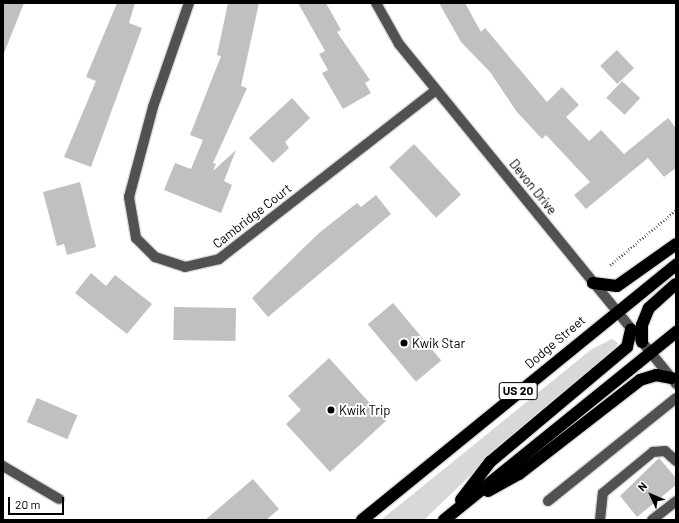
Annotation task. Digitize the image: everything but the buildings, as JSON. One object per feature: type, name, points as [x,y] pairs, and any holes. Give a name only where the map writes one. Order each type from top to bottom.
[{"type":"highway","points":[[593,283],[617,286],[676,244]]},
{"type":"highway","name":"Dodge Street","points":[[362,520],[616,310],[676,265]]},
{"type":"highway","points":[[642,342],[642,325],[649,308],[676,284]]},
{"type":"highway","points":[[446,518],[490,462],[627,347],[632,329]]},
{"type":"highway","points":[[446,518],[676,332]]},
{"type":"highway","points":[[461,506],[520,474],[640,380],[656,375],[674,381]]},
{"type":"street","name":"Cambridge Court","points":[[189,3],[153,107],[129,197],[136,238],[156,257],[185,267],[219,259],[436,90]]},
{"type":"street","name":"Devon Drive","points":[[376,3],[399,44],[674,381]]},
{"type":"street","points":[[548,501],[676,398]]},
{"type":"street","points":[[600,520],[603,494],[653,452],[665,450],[676,461]]},
{"type":"street","points":[[3,466],[59,499]]},
{"type":"street","points":[[652,520],[676,501]]},
{"type":"path","points":[[610,265],[676,210]]},
{"type":"shaded area","points":[[612,339],[618,343],[613,352],[510,437],[424,520],[381,520],[592,349]]},
{"type":"place","name":"Kwik Star","points":[[404,343]]},
{"type":"place","name":"Kwik Trip","points":[[331,410]]}]
